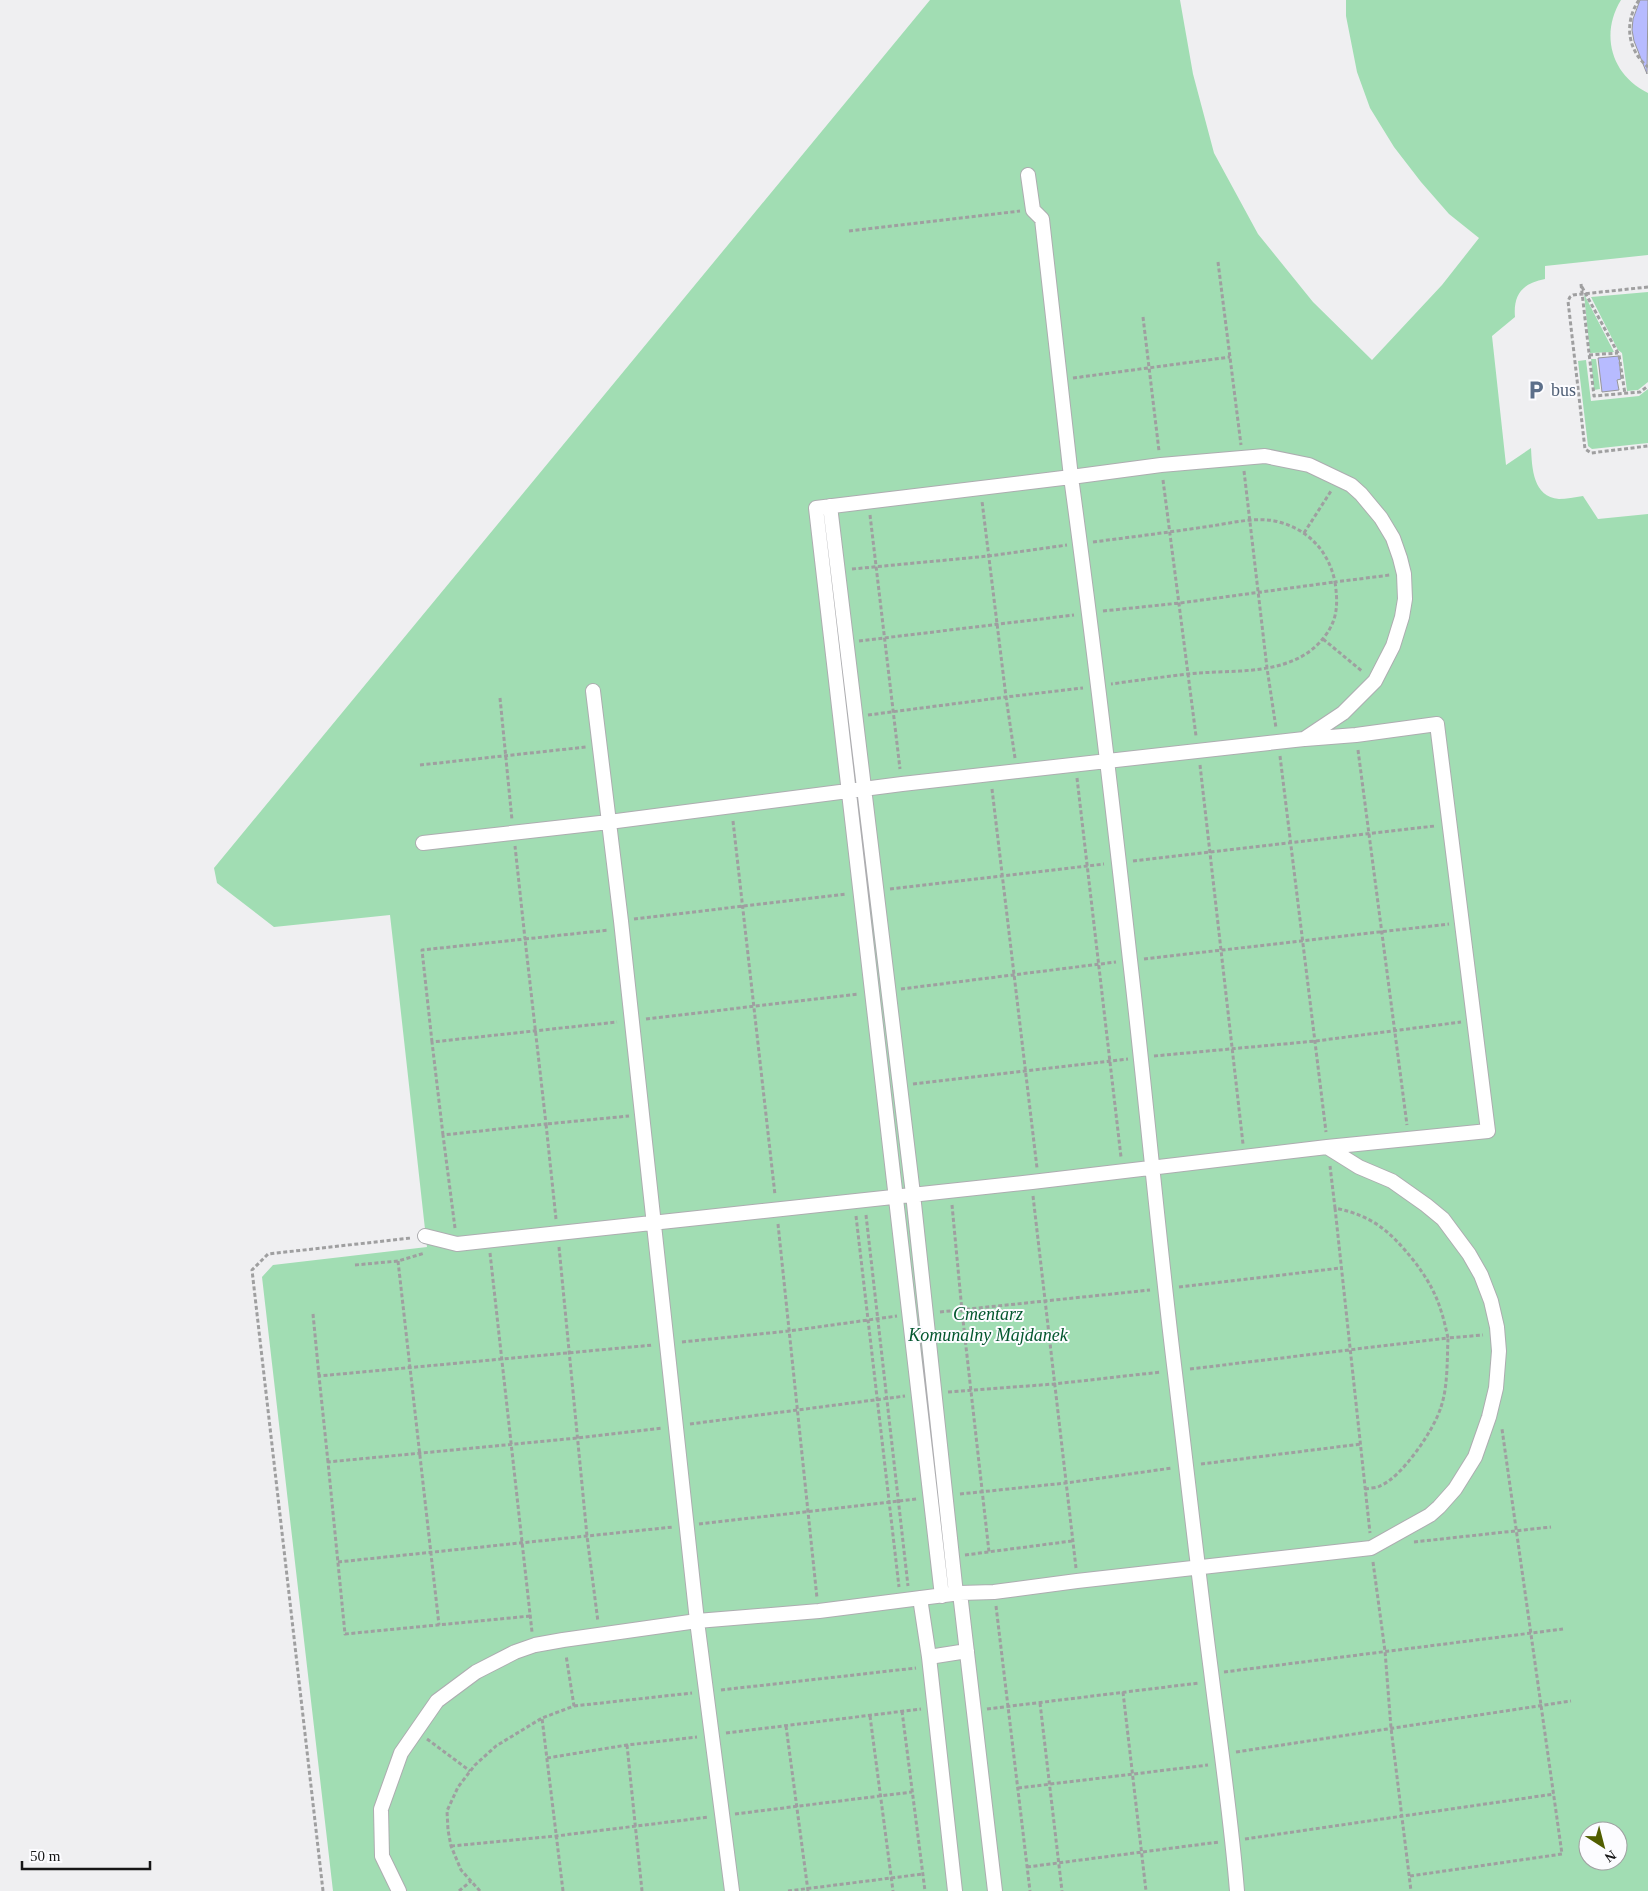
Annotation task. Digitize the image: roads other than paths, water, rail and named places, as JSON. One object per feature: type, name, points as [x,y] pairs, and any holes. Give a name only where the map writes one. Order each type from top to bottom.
[{"type":"street","points":[[1028,175],[1033,210],[1042,218],[1071,477],[1119,862],[1174,1371],[1233,1840],[1237,1891]]},
{"type":"street","points":[[942,1596],[816,508],[1242,458],[1277,458],[1309,465],[1340,478],[1361,494],[1381,518],[1393,538],[1404,574],[1405,599],[1402,617],[1393,646],[1375,681],[1343,713],[1304,739]]},
{"type":"street","points":[[830,506],[926,1313],[952,1556],[967,1651],[995,1891]]},
{"type":"street","points":[[592,691],[622,925],[697,1621],[732,1891]]},
{"type":"street","points":[[423,843],[731,807],[902,784],[1304,739],[1356,735],[1437,724],[1488,1131],[1409,1138],[457,1244],[425,1236]]},
{"type":"street","points":[[399,1891],[382,1856],[381,1809],[401,1753],[438,1701],[476,1672],[515,1652],[535,1645],[563,1640],[697,1621],[819,1611],[910,1599],[994,1592],[1371,1548],[1430,1515],[1455,1489],[1474,1457],[1490,1417],[1499,1351],[1498,1334],[1491,1300],[1470,1254],[1443,1219],[1392,1181],[1359,1167],[1327,1147]]},
{"type":"street","points":[[910,1599],[929,1662],[955,1891]]},
{"type":"street","points":[[929,1662],[967,1651]]},
{"type":"place","name":"bus","points":[[1536,390]]},
{"type":"park label","name":"Cmentarz Komunalny Majdanek","points":[[988,1324]]}]
